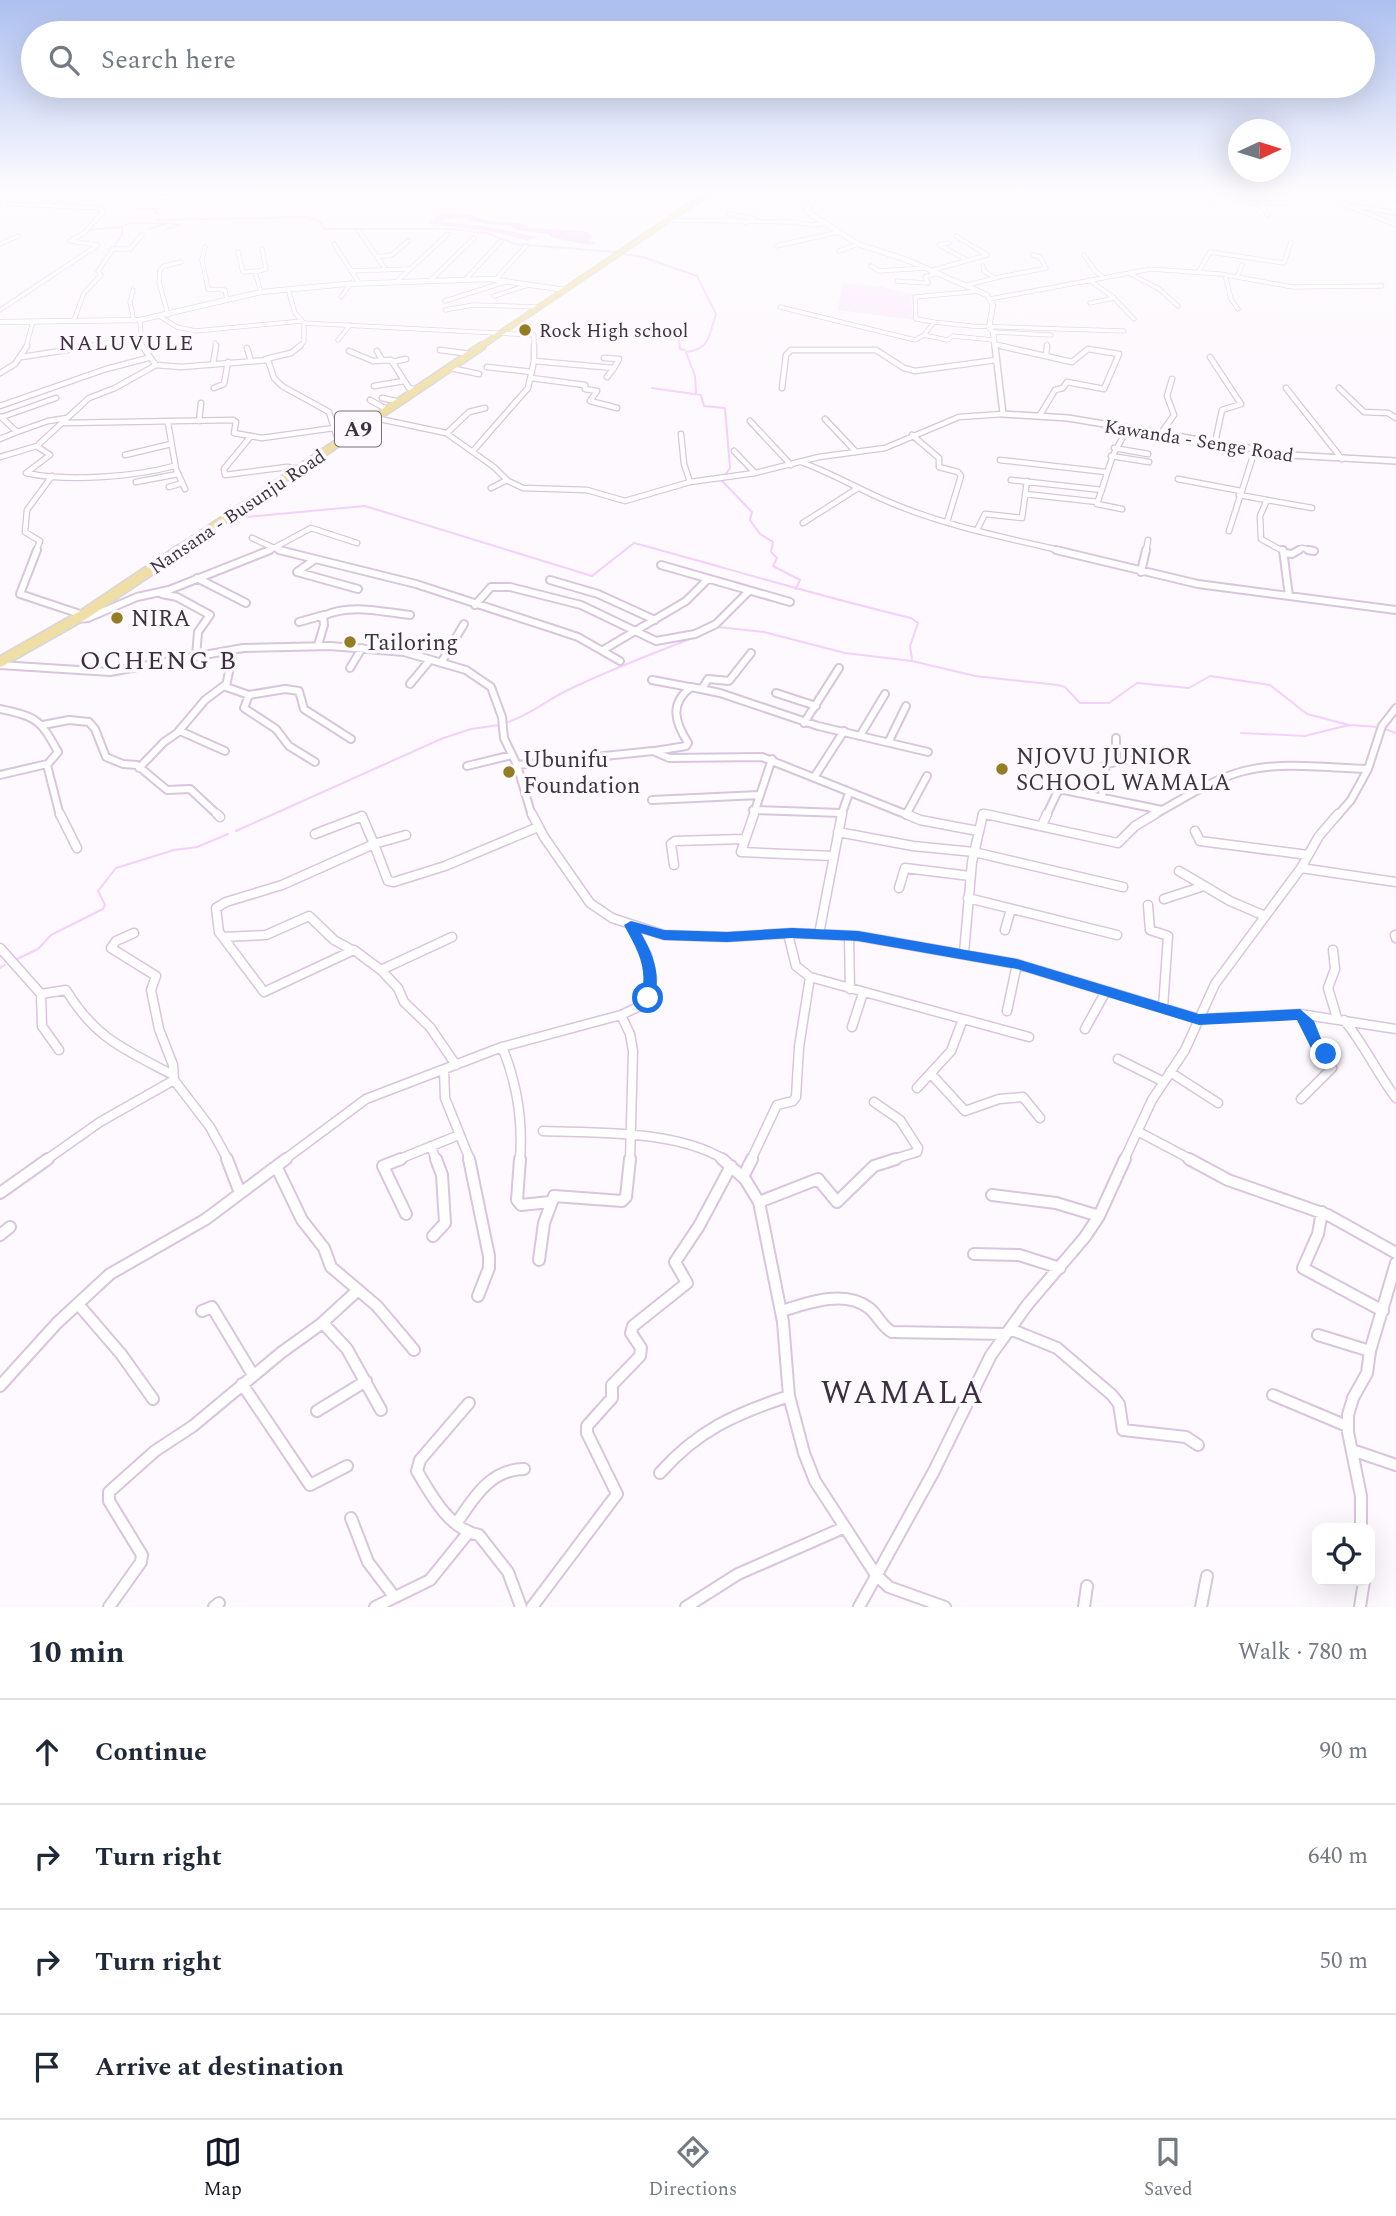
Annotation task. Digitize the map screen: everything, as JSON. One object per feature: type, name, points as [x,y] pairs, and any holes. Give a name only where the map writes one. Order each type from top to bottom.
[{"type":"main road","name":"Nansana - Busunju Road","points":[[0,664],[80,617],[601,265]]},
{"type":"street","points":[[2,307],[67,265]]},
{"type":"street","points":[[74,320],[84,293],[101,275],[98,271],[101,265]]},
{"type":"street","points":[[167,315],[159,282],[160,270],[168,265]]},
{"type":"street","points":[[203,265],[208,289],[225,290],[227,300]]},
{"type":"street","points":[[241,265],[243,272],[267,269],[266,265]]},
{"type":"street","points":[[347,265],[359,283]]},
{"type":"street","points":[[383,265],[386,270]]},
{"type":"street","points":[[396,282],[414,265]]},
{"type":"street","points":[[430,281],[446,265]]},
{"type":"street","points":[[465,280],[479,265]]},
{"type":"street","points":[[496,279],[509,265]]},
{"type":"street","points":[[917,265],[981,290],[993,305],[989,327]]},
{"type":"street","points":[[897,281],[928,283],[925,277],[953,265]]},
{"type":"street","points":[[968,285],[1046,268],[1044,265]]},
{"type":"street","points":[[1091,265],[1103,277]]},
{"type":"street","points":[[1199,271],[1202,265]]},
{"type":"street","points":[[1237,277],[1242,265]]},
{"type":"street","points":[[872,266],[879,271],[926,268]]},
{"type":"street","points":[[983,266],[984,271],[995,278]]},
{"type":"street","points":[[351,271],[410,269]]},
{"type":"street","points":[[989,299],[1128,272],[1161,269],[1199,271],[1293,288],[1382,286]]},
{"type":"street","points":[[256,271],[261,292]]},
{"type":"street","points":[[1128,272],[1159,289],[1178,306]]},
{"type":"street","points":[[1225,275],[1231,299],[1238,309]]},
{"type":"street","points":[[1,324],[137,320],[261,292],[359,283],[496,279],[565,289]]},
{"type":"street","points":[[1089,280],[1114,298],[1134,319]]},
{"type":"street","points":[[445,301],[508,281]]},
{"type":"street","points":[[341,297],[351,284]]},
{"type":"street","points":[[494,296],[528,285]]},
{"type":"street","points":[[0,457],[37,446],[89,398],[115,388],[156,365],[213,364],[288,354],[305,339],[303,322],[295,313],[288,289]]},
{"type":"street","points":[[133,290],[130,302],[137,320],[139,338],[148,358],[156,365]]},
{"type":"street","points":[[981,290],[915,297],[916,319],[989,327],[1124,331]]},
{"type":"street","points":[[1090,303],[1114,298]]},
{"type":"street","points":[[445,310],[473,305],[538,307]]},
{"type":"street","points":[[780,307],[915,340],[924,335],[934,322]]},
{"type":"street","points":[[159,316],[177,327],[196,331],[303,322],[534,335],[534,361],[528,388],[487,438],[473,450]]},
{"type":"street","points":[[0,373],[11,368],[22,357],[33,321]]},
{"type":"street","points":[[338,340],[350,325]]},
{"type":"street","points":[[375,418],[447,433],[454,442],[473,450],[507,480],[523,488],[587,490],[625,501],[690,482],[755,473],[801,462],[885,448],[959,416],[1003,414],[993,332],[989,327]]},
{"type":"street","points":[[993,332],[1051,335]]},
{"type":"street","points":[[924,335],[947,340],[955,336],[993,342],[1073,362],[1088,349],[1119,354],[1104,389],[1067,382],[1063,388],[1055,390],[1040,415]]},
{"type":"street","points":[[22,357],[139,338]]},
{"type":"street","points":[[213,364],[217,348],[215,343]]},
{"type":"street","points":[[1046,356],[1047,344]]},
{"type":"street","points":[[453,352],[457,347]]},
{"type":"street","points":[[247,348],[251,360]]},
{"type":"street","points":[[440,350],[470,354]]},
{"type":"street","points":[[782,388],[786,353],[791,350],[881,351],[904,370],[911,371],[996,360]]},
{"type":"street","points":[[349,351],[371,361],[392,362],[406,359]]},
{"type":"street","points":[[377,351],[382,360]]},
{"type":"street","points":[[1210,357],[1241,404],[1222,410],[1215,443]]},
{"type":"street","points":[[0,406],[106,369],[148,358]]},
{"type":"street","points":[[604,358],[619,359],[607,377]]},
{"type":"street","points":[[266,359],[271,363],[275,379],[297,396],[326,409],[339,443]]},
{"type":"street","points":[[534,361],[614,368]]},
{"type":"street","points":[[214,388],[224,384],[228,362]]},
{"type":"street","points":[[392,362],[409,388],[416,390]]},
{"type":"street","points":[[487,367],[586,385],[585,389],[597,391],[590,401],[617,408]]},
{"type":"street","points":[[450,368],[479,374]]},
{"type":"street","points":[[385,373],[390,383]]},
{"type":"street","points":[[1161,433],[1174,415],[1167,396],[1172,379]]},
{"type":"street","points":[[374,386],[404,381]]},
{"type":"street","points":[[1286,388],[1342,459]]},
{"type":"street","points":[[1339,388],[1364,412],[1388,413],[1396,418]]},
{"type":"street","points":[[17,432],[1,417],[56,398]]},
{"type":"street","points":[[382,398],[400,402]]},
{"type":"street","points":[[370,400],[388,410]]},
{"type":"street","points":[[199,421],[201,403]]},
{"type":"street","points":[[447,433],[469,412],[485,408]]},
{"type":"street","name":"Kawanda - Senge Road","points":[[1003,414],[1040,415],[1255,450],[1342,459],[1396,461]]},
{"type":"street","points":[[825,419],[856,452]]},
{"type":"street","points":[[0,439],[48,421],[236,421],[233,433],[271,437],[334,428]]},
{"type":"street","points":[[750,421],[791,465]]},
{"type":"street","points":[[168,423],[174,466],[179,484],[185,489]]},
{"type":"street","points":[[1098,502],[1114,448],[1128,428]]},
{"type":"street","points":[[681,434],[684,464],[690,482]]},
{"type":"street","points":[[912,435],[939,458],[939,467],[961,476],[947,522]]},
{"type":"street","points":[[251,436],[224,470],[225,475],[287,467],[301,468]]},
{"type":"street","points":[[125,455],[171,444]]},
{"type":"street","points":[[37,446],[50,453],[50,456],[26,474],[52,476],[103,473],[119,476],[174,466]]},
{"type":"street","points":[[1114,448],[1148,454]]},
{"type":"street","points":[[1229,531],[1255,450]]},
{"type":"street","points":[[733,451],[755,473]]},
{"type":"street","points":[[1111,456],[1149,462]]},
{"type":"street","points":[[1000,460],[1106,472]]},
{"type":"street","points":[[801,462],[858,488],[947,522],[1141,572],[1220,588],[1396,610]]},
{"type":"street","points":[[136,482],[178,474]]},
{"type":"street","points":[[52,476],[27,509],[25,533],[40,541],[20,594],[80,617],[88,618],[137,597],[158,594],[274,548],[311,528],[357,542]]},
{"type":"street","points":[[1178,479],[1312,508]]},
{"type":"street","points":[[491,488],[507,480]]},
{"type":"street","points":[[1011,480],[1102,491]]},
{"type":"street","points":[[977,530],[985,514],[1022,518],[1027,481]]},
{"type":"street","points":[[169,487],[179,484]]},
{"type":"street","points":[[803,523],[858,488]]},
{"type":"street","points":[[1025,494],[1098,502],[1101,506],[1122,509]]},
{"type":"street","points":[[1267,500],[1259,516],[1261,539],[1282,548],[1285,579],[1290,596]]},
{"type":"street","points":[[252,538],[314,560],[416,584],[563,632],[620,661]]},
{"type":"street","points":[[1141,572],[1148,540]]},
{"type":"street","points":[[1284,553],[1292,554],[1302,548],[1314,551]]},
{"type":"street","points":[[314,560],[298,570],[298,573],[358,589]]},
{"type":"street","points":[[661,565],[790,602]]},
{"type":"street","points":[[197,578],[246,603]]},
{"type":"street","points":[[603,650],[686,601],[708,579]]},
{"type":"street","points":[[550,580],[598,594],[655,620]]},
{"type":"street","points":[[475,605],[491,587],[510,587],[581,605],[656,641],[695,634],[716,624],[749,591]]},
{"type":"street","points":[[158,594],[177,597],[210,615],[198,632],[196,657]]},
{"type":"street","points":[[299,622],[355,609],[410,615]]},
{"type":"street","points":[[318,645],[324,615]]},
{"type":"street","points":[[441,663],[464,624]]},
{"type":"street","points":[[0,664],[78,673],[110,672],[233,650],[318,645],[404,652],[478,676],[491,687],[500,709],[504,738],[517,765],[533,818],[579,891],[590,903],[612,918],[664,935],[727,937],[819,934],[964,953],[1017,964],[1199,1019],[1300,1014],[1396,1028]]},
{"type":"street","points":[[351,668],[362,648]]},
{"type":"street","points":[[139,768],[191,719],[208,694],[225,685],[233,650]]},
{"type":"street","points":[[702,689],[708,680],[729,681],[751,653]]},
{"type":"street","points":[[410,684],[430,660]]},
{"type":"street","points":[[804,723],[839,668]]},
{"type":"street","points":[[652,680],[718,691],[760,710],[804,723],[928,752]]},
{"type":"street","points":[[225,685],[229,689],[249,695],[264,696],[282,688],[299,691],[304,709],[351,739]]},
{"type":"street","points":[[517,765],[686,746],[688,743],[677,727],[674,713],[675,706],[691,687]]},
{"type":"street","points":[[776,693],[816,706]]},
{"type":"street","points":[[860,734],[885,694]]},
{"type":"street","points":[[249,695],[244,706],[247,711],[275,729],[289,746],[315,762]]},
{"type":"street","points":[[889,741],[906,706]]},
{"type":"street","points":[[859,1607],[934,1471],[975,1384],[1008,1332],[1099,1216],[1152,1100],[1185,1049],[1215,984],[1301,868],[1319,836],[1351,800],[1368,769],[1382,726],[1396,708]]},
{"type":"street","points":[[0,709],[26,715],[43,726],[58,752],[47,764],[0,775]]},
{"type":"street","points":[[43,726],[75,720],[88,722],[93,726],[106,757],[139,768],[167,790],[190,789],[220,817]]},
{"type":"street","points":[[815,776],[844,731]]},
{"type":"street","points":[[177,732],[186,732],[225,751]]},
{"type":"street","points":[[1102,798],[1102,773],[1106,764],[1116,762],[1116,738]]},
{"type":"street","points":[[655,751],[669,758],[743,756],[772,759],[906,815],[930,823],[978,831]]},
{"type":"street","points":[[467,765],[512,755]]},
{"type":"street","points":[[772,759],[740,850],[743,854],[833,856]]},
{"type":"street","points":[[47,764],[56,812],[77,848]]},
{"type":"street","points":[[964,953],[970,876],[981,816],[986,813],[1118,843],[1123,841],[1125,833],[1195,792],[1244,771],[1288,767],[1368,769]]},
{"type":"street","points":[[906,815],[927,776]]},
{"type":"street","points":[[1042,825],[1059,789],[1163,811]]},
{"type":"street","points":[[819,934],[842,813],[849,793]]},
{"type":"street","points":[[652,800],[759,795]]},
{"type":"street","points":[[753,810],[842,813]]},
{"type":"street","points":[[315,834],[341,821],[364,816],[384,875],[388,881],[394,882],[445,866],[538,827]]},
{"type":"street","points":[[1195,831],[1200,841],[1308,855]]},
{"type":"street","points":[[838,832],[913,846],[974,852],[1123,887]]},
{"type":"street","points":[[353,951],[267,993],[223,937],[216,910],[220,905],[282,885],[374,844],[406,835]]},
{"type":"street","points":[[674,864],[671,844],[675,841],[743,839]]},
{"type":"street","points":[[899,888],[905,868],[970,876]]},
{"type":"street","points":[[1301,868],[1396,882]]},
{"type":"street","points":[[1179,871],[1230,901],[1265,916]]},
{"type":"street","points":[[1164,899],[1204,886]]},
{"type":"street","points":[[968,898],[1117,935]]},
{"type":"street","points":[[1148,905],[1150,930],[1168,936],[1163,1008]]},
{"type":"street","points":[[1004,930],[1011,909]]},
{"type":"street","points":[[223,937],[266,935],[309,916],[334,940],[381,970],[398,988],[404,1002],[430,1027],[456,1065]]},
{"type":"street","points":[[0,1386],[110,1274],[206,1219],[366,1099],[502,1047],[621,1016],[642,1005],[651,990],[652,978],[647,955],[631,925]]},
{"type":"street","points":[[134,933],[116,941],[111,948],[156,976],[150,990],[162,1040],[173,1065],[173,1077]]},
{"type":"street","points":[[788,934],[796,966],[810,977],[1029,1037]]},
{"type":"street","points":[[849,936],[850,989]]},
{"type":"street","points":[[381,970],[452,937]]},
{"type":"street","points":[[0,948],[41,994],[42,1026],[60,1050]]},
{"type":"street","points":[[1333,950],[1335,969],[1328,988],[1341,1018],[1359,1038],[1376,1072],[1396,1098]]},
{"type":"street","points":[[1007,1011],[1017,964]]},
{"type":"street","points":[[743,1177],[777,1105],[793,1101],[796,1097],[810,977]]},
{"type":"street","points":[[41,994],[66,990],[82,1016],[107,1041],[173,1077],[210,1127],[229,1163],[240,1194]]},
{"type":"street","points":[[1085,1029],[1105,990]]},
{"type":"street","points":[[852,1027],[863,993]]},
{"type":"street","points":[[1300,1014],[1332,1068],[1301,1099]]},
{"type":"street","points":[[539,1260],[544,1223],[550,1202],[556,1196],[584,1200],[625,1200],[632,1135],[630,1089],[633,1051],[630,1034],[621,1016]]},
{"type":"street","points":[[917,1088],[953,1050],[963,1019]]},
{"type":"street","points":[[502,1047],[512,1072],[522,1131],[517,1200],[523,1205],[550,1202]]},
{"type":"street","points":[[1118,1059],[1167,1077],[1218,1103]]},
{"type":"street","points":[[444,1070],[445,1098],[470,1161],[489,1262],[478,1296]]},
{"type":"street","points":[[932,1075],[965,1111],[999,1099],[1023,1097],[1040,1118]]},
{"type":"street","points":[[0,1193],[100,1122],[173,1077]]},
{"type":"street","points":[[759,1202],[816,1179],[820,1180],[837,1202],[874,1166],[917,1152],[918,1149],[900,1120],[874,1102]]},
{"type":"street","points":[[543,1131],[632,1135],[699,1147],[731,1166],[743,1177],[759,1202],[782,1311],[789,1396],[804,1453],[815,1481],[843,1528],[876,1574],[889,1587],[945,1607]]},
{"type":"street","points":[[1139,1132],[1228,1180],[1322,1212],[1396,1253]]},
{"type":"street","points":[[405,1213],[383,1168],[459,1135]]},
{"type":"street","points":[[431,1146],[442,1175],[445,1223],[433,1236]]},
{"type":"street","points":[[532,1607],[617,1494],[587,1433],[587,1426],[612,1398],[612,1385],[640,1356],[641,1348],[632,1333],[633,1326],[687,1283],[687,1278],[675,1262],[699,1226],[731,1166]]},
{"type":"street","points":[[277,1168],[302,1220],[324,1248],[331,1267],[377,1306],[414,1350]]},
{"type":"street","points":[[992,1195],[1056,1203],[1099,1216]]},
{"type":"street","points":[[1322,1212],[1318,1234],[1303,1268],[1383,1311]]},
{"type":"street","points":[[0,1236],[10,1227]]},
{"type":"street","points":[[974,1254],[1019,1255],[1060,1268]]},
{"type":"street","points":[[1361,1523],[1361,1496],[1347,1426],[1353,1398],[1367,1373],[1370,1351],[1396,1263]]},
{"type":"street","points":[[108,1607],[141,1562],[142,1555],[109,1501],[109,1492],[155,1451],[193,1426],[253,1375],[323,1323],[358,1290]]},
{"type":"street","points":[[782,1311],[811,1302],[835,1300],[869,1308],[882,1325],[892,1332],[1008,1332],[1057,1348],[1112,1395],[1119,1404],[1123,1430],[1186,1437],[1198,1445]]},
{"type":"street","points":[[78,1304],[121,1354],[153,1399]]},
{"type":"street","points":[[202,1311],[212,1307],[253,1375]]},
{"type":"street","points":[[323,1323],[347,1349],[381,1410]]},
{"type":"street","points":[[1318,1335],[1370,1351]]},
{"type":"street","points":[[317,1411],[366,1381]]},
{"type":"street","points":[[242,1384],[311,1486],[347,1466]]},
{"type":"street","points":[[1273,1395],[1347,1426]]},
{"type":"street","points":[[660,1473],[685,1445],[723,1419],[789,1396]]},
{"type":"street","points":[[468,1403],[417,1466],[417,1471],[431,1495],[456,1524],[468,1533],[479,1535],[508,1572],[521,1607]]},
{"type":"street","points":[[1352,1450],[1396,1465]]},
{"type":"street","points":[[456,1524],[492,1480],[513,1468],[524,1469]]},
{"type":"street","points":[[351,1518],[368,1562],[393,1595]]},
{"type":"street","points":[[686,1607],[738,1574],[843,1528]]},
{"type":"street","points":[[375,1607],[393,1595],[413,1589],[433,1577],[468,1533]]},
{"type":"street","points":[[1201,1607],[1207,1576]]},
{"type":"street","points":[[1084,1607],[1087,1586]]},
{"type":"street","points":[[1360,1607],[1363,1586]]},
{"type":"shaded area","points":[[842,283],[883,287],[916,295],[911,302],[914,320],[838,310]]},
{"type":"waterway","points":[[666,265],[697,276],[716,314],[704,345],[686,352],[695,376],[696,393]]},
{"type":"waterway","points":[[660,336],[679,340],[680,349],[685,350]]},
{"type":"waterway","points":[[652,388],[701,395],[704,406],[725,408],[730,468],[725,475]]},
{"type":"waterway","points":[[721,480],[752,512],[750,520],[760,534],[773,542],[771,552],[777,558],[773,566],[800,580],[796,588]]},
{"type":"waterway","points":[[246,517],[365,506],[592,576],[634,543],[796,588]]},
{"type":"waterway","points":[[796,588],[911,618],[918,623],[910,646],[912,659]]},
{"type":"waterway","points":[[718,627],[764,632],[845,653],[912,661],[975,676],[1058,685],[1065,687],[1080,703],[1109,703],[1137,683],[1189,688],[1210,676],[1270,685],[1307,714],[1349,725]]},
{"type":"waterway","points":[[508,722],[586,682],[697,636]]},
{"type":"waterway","points":[[236,831],[441,739],[471,729],[499,725]]},
{"type":"waterway","points":[[1241,733],[1305,736],[1349,725]]},
{"type":"waterway","points":[[1349,725],[1378,727]]},
{"type":"waterway","points":[[1385,729],[1396,733]]},
{"type":"waterway","points":[[17,959],[38,949],[51,935],[103,909],[105,905],[98,891],[116,868],[174,850],[197,847],[228,834]]},
{"type":"waterway","points":[[0,968],[5,965]]},
{"type":"place","name":"Rock High school","points":[[525,330]]},
{"type":"place","name":"NIRA","points":[[117,618]]},
{"type":"place","name":"Tailoring","points":[[350,642]]},
{"type":"place","name":"NJOVU JUNIOR SCHOOL WAMALA","points":[[1002,769]]},
{"type":"place","name":"Ubunifu Foundation","points":[[509,772]]},
{"type":"district","name":"NALUVULE","points":[[127,343]]},
{"type":"district","name":"OCHENG B","points":[[159,660]]},
{"type":"district","name":"WAMALA","points":[[903,1392]]},
{"type":"route","points":[[648,998],[652,978],[647,955],[631,925],[664,935],[727,937],[792,933],[858,936],[1017,964],[1199,1019],[1222,1020],[1300,1014],[1309,1025],[1312,1038],[1326,1054]]}]
